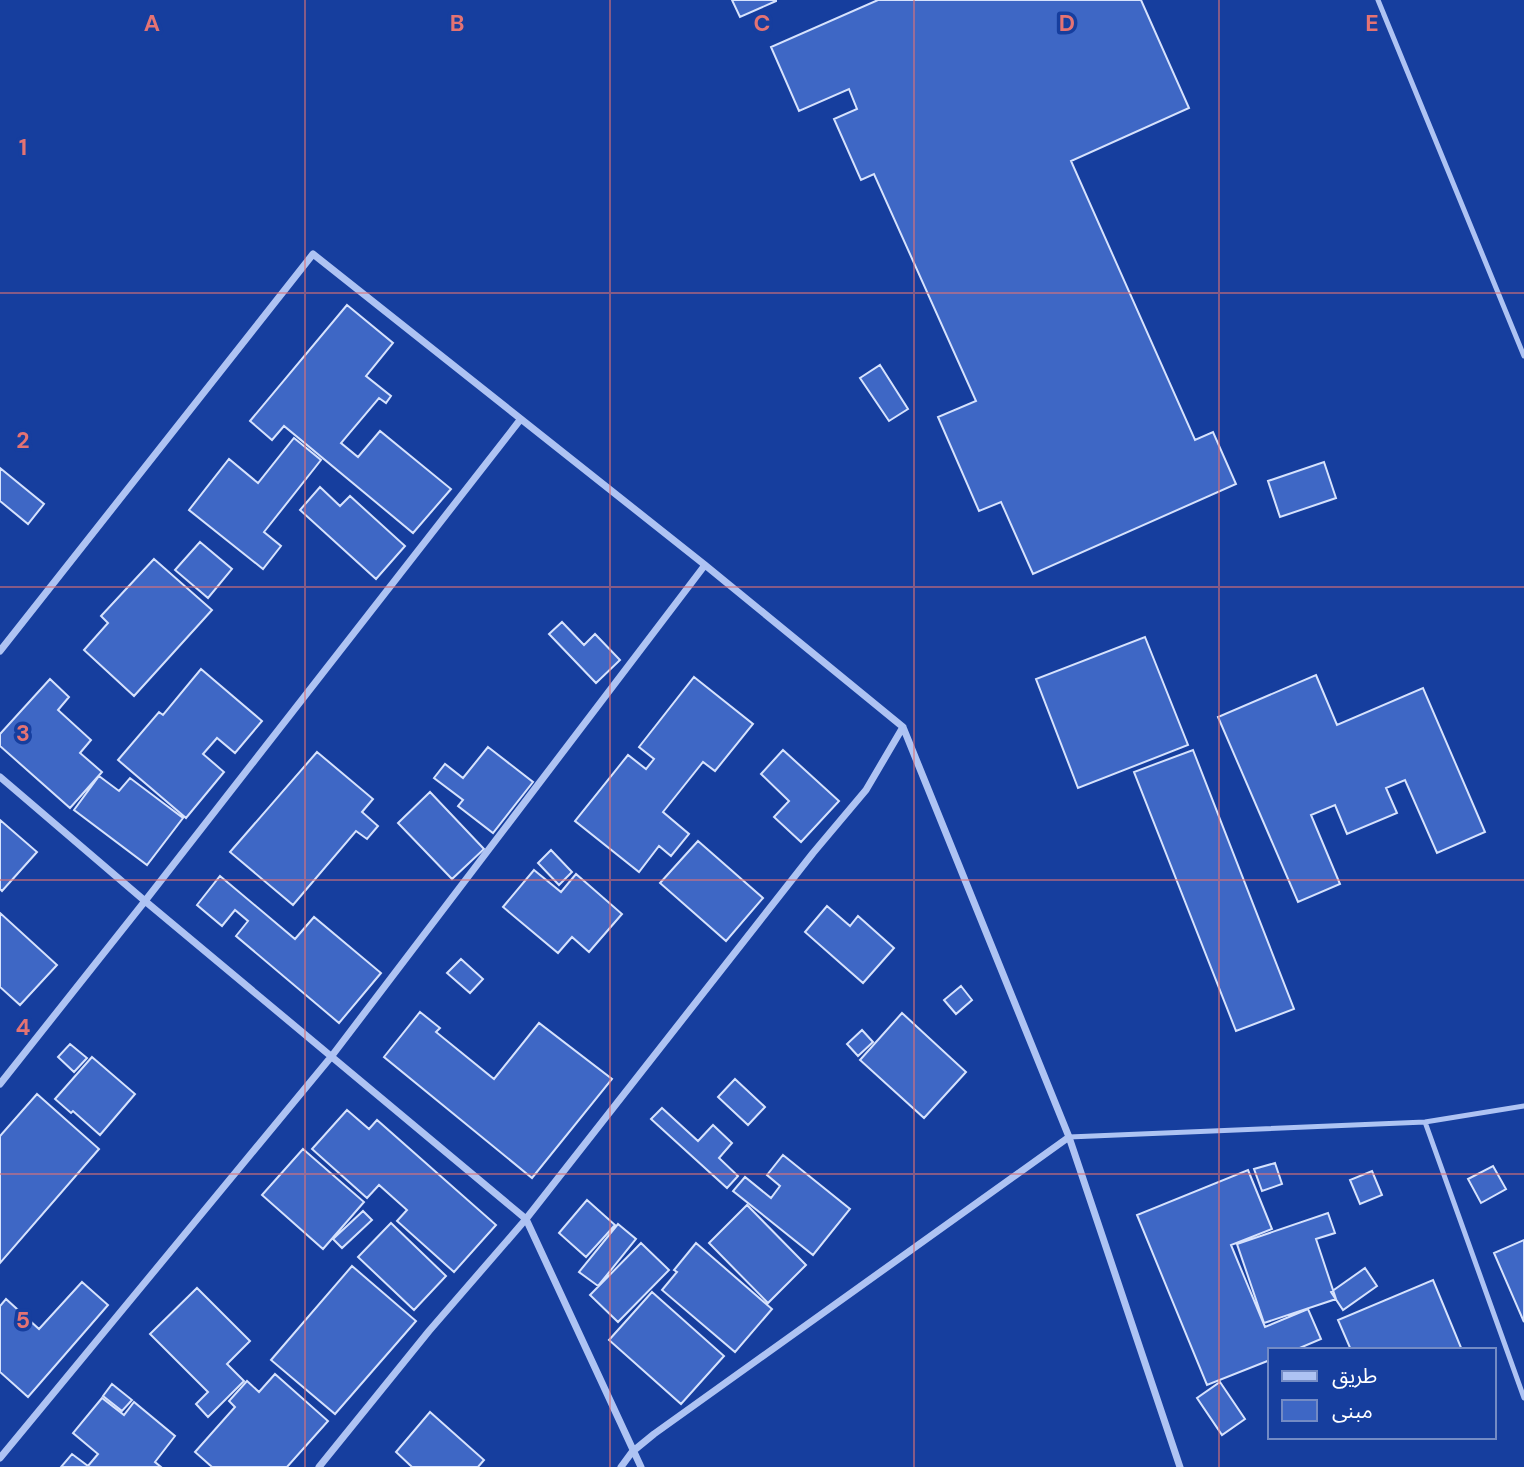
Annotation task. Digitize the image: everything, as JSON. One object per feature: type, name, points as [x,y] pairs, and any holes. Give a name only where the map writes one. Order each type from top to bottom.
[{"type":"street","points":[[0,651],[313,254],[705,565],[903,727],[1069,1137],[1180,1467]]},
{"type":"street","points":[[0,1084],[520,420]]},
{"type":"street","points":[[0,1458],[331,1057],[705,565]]},
{"type":"street","points":[[319,1467],[429,1331],[526,1219],[813,852],[866,790],[903,727]]},
{"type":"street","points":[[0,777],[526,1219],[641,1467]]},
{"type":"street","points":[[621,1467],[632,1451],[1069,1137]]},
{"type":"lane","points":[[1378,0],[1524,356]]},
{"type":"lane","points":[[1069,1137],[1425,1122],[1524,1106]]},
{"type":"lane","points":[[1425,1122],[1524,1398]]},
{"type":"building","points":[[732,0],[776,0],[776,1],[740,17]]},
{"type":"building","points":[[878,0],[1141,0],[1189,108],[1071,161],[1195,440],[1213,432],[1236,484],[1033,574],[1001,502],[979,511],[938,417],[976,401],[874,174],[861,180],[834,119],[857,109],[849,89],[799,111],[771,47]]},
{"type":"building","points":[[347,305],[393,343],[366,376],[391,396],[386,403],[379,398],[341,443],[358,457],[380,431],[451,489],[413,533],[284,426],[272,440],[250,421]]},
{"type":"building","points":[[880,365],[908,409],[889,421],[860,378]]},
{"type":"building","points":[[294,438],[321,460],[264,532],[281,546],[263,569],[189,510],[229,459],[258,483]]},
{"type":"building","points":[[1324,462],[1336,498],[1280,517],[1268,481]]},
{"type":"building","points":[[0,468],[44,504],[28,524],[0,501]]},
{"type":"building","points":[[320,487],[340,506],[350,496],[405,546],[376,579],[300,510]]},
{"type":"building","points":[[200,542],[232,569],[208,598],[175,570]]},
{"type":"building","points":[[154,559],[212,610],[134,696],[84,650],[108,623],[101,616]]},
{"type":"building","points":[[562,622],[584,645],[595,634],[620,660],[596,683],[549,634]]},
{"type":"building","points":[[1145,637],[1188,745],[1078,788],[1036,679]]},
{"type":"building","points":[[201,669],[262,721],[235,753],[217,738],[203,754],[224,772],[186,818],[118,760],[159,712],[163,715]]},
{"type":"building","points":[[1316,675],[1337,725],[1423,688],[1485,832],[1437,853],[1405,780],[1386,788],[1397,813],[1347,834],[1335,805],[1311,815],[1340,884],[1298,902],[1218,717]]},
{"type":"building","points":[[694,677],[753,724],[715,771],[703,762],[663,812],[689,834],[671,856],[659,846],[639,872],[575,821],[628,755],[646,769],[654,759],[639,747]]},
{"type":"building","points":[[50,679],[69,697],[58,710],[91,740],[80,753],[102,772],[70,808],[0,746],[0,734]]},
{"type":"building","points":[[488,747],[533,782],[493,833],[458,806],[463,800],[434,778],[445,764],[463,778]]},
{"type":"building","points":[[783,750],[839,801],[801,842],[774,817],[789,801],[761,774]]},
{"type":"building","points":[[1193,750],[1294,1009],[1236,1031],[1134,772]]},
{"type":"building","points":[[317,752],[373,799],[362,812],[378,826],[367,839],[356,831],[293,905],[230,852]]},
{"type":"building","points":[[99,776],[119,791],[130,778],[183,818],[147,865],[74,810]]},
{"type":"building","points":[[430,792],[484,849],[452,879],[398,823]]},
{"type":"building","points":[[0,820],[37,852],[2,891],[0,889]]},
{"type":"building","points":[[698,841],[763,898],[726,941],[660,883]]},
{"type":"building","points":[[551,850],[572,872],[559,885],[538,863]]},
{"type":"building","points":[[534,870],[561,892],[576,874],[622,914],[589,952],[572,937],[558,953],[503,907]]},
{"type":"building","points":[[220,876],[295,939],[314,917],[381,973],[339,1023],[236,936],[248,921],[235,910],[222,926],[197,905]]},
{"type":"building","points":[[827,906],[850,926],[858,916],[894,948],[863,983],[805,932]]},
{"type":"building","points":[[0,913],[57,965],[20,1005],[0,987]]},
{"type":"building","points":[[461,959],[483,979],[470,993],[447,973]]},
{"type":"building","points":[[961,986],[972,1000],[956,1014],[944,1000]]},
{"type":"building","points":[[420,1012],[440,1028],[436,1032],[494,1079],[539,1023],[612,1079],[532,1178],[384,1057]]},
{"type":"building","points":[[902,1013],[966,1072],[924,1118],[860,1060]]},
{"type":"building","points":[[862,1030],[873,1042],[858,1056],[847,1044]]},
{"type":"building","points":[[70,1044],[87,1058],[74,1072],[58,1057]]},
{"type":"building","points":[[92,1057],[135,1094],[100,1135],[55,1099]]},
{"type":"building","points":[[735,1079],[765,1107],[748,1125],[718,1097]]},
{"type":"building","points":[[37,1094],[99,1149],[0,1263],[0,1136]]},
{"type":"building","points":[[662,1108],[698,1141],[713,1125],[732,1143],[719,1158],[738,1176],[727,1188],[651,1119]]},
{"type":"building","points":[[347,1110],[369,1129],[377,1120],[496,1225],[454,1272],[397,1221],[407,1210],[379,1185],[367,1198],[312,1149]]},
{"type":"building","points":[[303,1149],[364,1202],[323,1249],[262,1195]]},
{"type":"building","points":[[783,1155],[850,1209],[813,1255],[733,1191],[745,1177],[771,1198],[780,1186],[767,1175]]},
{"type":"building","points":[[1275,1163],[1282,1184],[1262,1191],[1254,1169]]},
{"type":"building","points":[[1493,1166],[1506,1189],[1481,1203],[1468,1179]]},
{"type":"building","points":[[1248,1170],[1272,1229],[1231,1245],[1265,1327],[1308,1309],[1321,1339],[1300,1348],[1268,1348],[1268,1361],[1207,1385],[1137,1215]]},
{"type":"building","points":[[1372,1171],[1382,1195],[1360,1204],[1350,1180]]},
{"type":"building","points":[[587,1200],[615,1225],[586,1257],[559,1233]]},
{"type":"building","points":[[747,1205],[806,1265],[768,1303],[709,1243]]},
{"type":"building","points":[[363,1211],[372,1220],[342,1248],[333,1239]]},
{"type":"building","points":[[1328,1213],[1335,1233],[1316,1239],[1336,1299],[1264,1323],[1237,1244]]},
{"type":"building","points":[[391,1223],[446,1276],[414,1310],[358,1257]]},
{"type":"building","points":[[618,1224],[636,1239],[598,1286],[579,1272]]},
{"type":"building","points":[[1524,1240],[1524,1322],[1494,1253]]},
{"type":"building","points":[[641,1243],[669,1270],[618,1322],[590,1295]]},
{"type":"building","points":[[696,1243],[772,1309],[735,1352],[662,1290]]},
{"type":"building","points":[[352,1266],[416,1321],[335,1414],[271,1360]]},
{"type":"building","points":[[1365,1268],[1377,1286],[1343,1310],[1331,1292]]},
{"type":"building","points":[[1433,1280],[1461,1348],[1350,1348],[1338,1320]]},
{"type":"building","points":[[82,1282],[108,1305],[28,1397],[0,1372],[0,1306],[6,1299],[39,1329]]},
{"type":"building","points":[[197,1288],[250,1341],[227,1364],[244,1381],[208,1417],[196,1404],[208,1392],[150,1334]]},
{"type":"building","points":[[652,1292],[724,1356],[681,1404],[609,1340]]},
{"type":"building","points":[[275,1374],[328,1421],[287,1467],[212,1467],[195,1452],[235,1407],[229,1401],[247,1381],[259,1392]]},
{"type":"building","points":[[1220,1382],[1245,1419],[1222,1435],[1197,1398]]},
{"type":"building","points":[[112,1384],[132,1400],[122,1411],[103,1396]]},
{"type":"building","points":[[102,1398],[124,1415],[134,1402],[175,1436],[155,1462],[161,1467],[61,1467],[72,1454],[88,1466],[98,1454],[73,1433]]},
{"type":"building","points":[[430,1412],[484,1460],[478,1467],[412,1467],[396,1452]]}]
